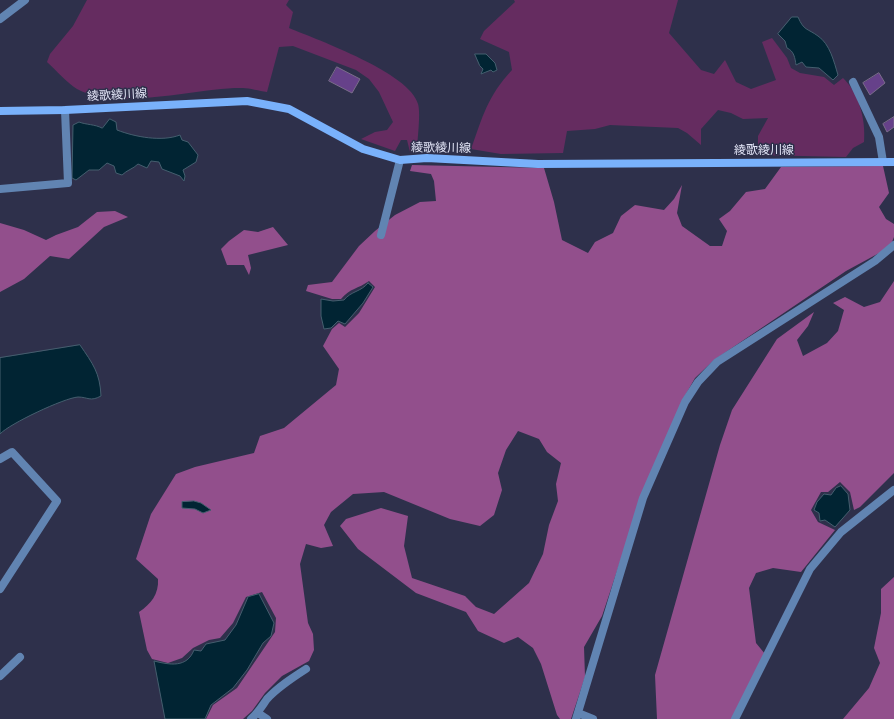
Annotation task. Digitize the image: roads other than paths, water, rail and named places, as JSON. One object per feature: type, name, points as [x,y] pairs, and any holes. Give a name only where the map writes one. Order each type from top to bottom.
[{"type":"main road","name":"綾歌綾川線","points":[[0,111],[65,110],[247,101],[289,109],[363,149],[400,160],[427,158],[538,164],[894,162]]},
{"type":"street","points":[[0,19],[24,0]]},
{"type":"street","points":[[853,82],[879,137],[883,162]]},
{"type":"street","points":[[0,189],[68,183],[65,110]]},
{"type":"street","points":[[381,235],[400,160]]},
{"type":"street","points":[[593,719],[577,716],[643,498],[685,402],[698,382],[717,362],[875,261],[894,245]]},
{"type":"street","points":[[0,459],[12,452],[57,501],[0,589]]},
{"type":"street","points":[[736,719],[810,569],[841,532],[894,490]]},
{"type":"street","points":[[0,676],[20,657]]},
{"type":"street","points":[[251,719],[258,713],[268,699],[286,682],[306,670]]},
{"type":"street","points":[[258,713],[267,719]]},
{"type":"water","points":[[792,17],[798,17],[806,29],[822,39],[829,48],[838,75],[833,80],[819,68],[806,67],[802,62],[796,65],[793,53],[787,48],[785,41],[778,34]]},
{"type":"water","points":[[475,54],[486,54],[495,63],[497,70],[493,72],[491,70],[481,74],[483,69],[480,66]]},
{"type":"water","points":[[110,119],[116,122],[117,130],[132,135],[148,138],[165,138],[180,135],[182,140],[188,142],[198,155],[196,162],[183,170],[185,176],[184,181],[180,176],[162,169],[159,162],[151,161],[147,168],[138,164],[122,175],[116,173],[114,166],[107,163],[99,170],[89,170],[76,180],[72,178],[73,125],[79,122],[102,128]]},
{"type":"water","points":[[368,283],[373,287],[363,303],[345,324],[338,321],[331,328],[324,329],[321,316],[321,299],[333,301],[344,300]]},
{"type":"water","points":[[80,345],[95,369],[99,381],[101,396],[92,399],[78,397],[71,398],[25,418],[0,434],[0,358]]},
{"type":"water","points":[[841,486],[848,494],[850,510],[835,527],[825,520],[820,521],[819,513],[814,510],[817,502],[824,494],[831,495],[836,488]]},
{"type":"water","points":[[194,501],[201,503],[211,510],[203,513],[195,509],[182,508],[182,502]]},
{"type":"water","points":[[259,594],[274,623],[271,636],[263,643],[247,670],[233,688],[211,705],[205,719],[165,719],[154,661],[166,664],[177,664],[187,660],[194,650],[201,651],[206,644],[225,640],[236,625],[248,597]]}]
